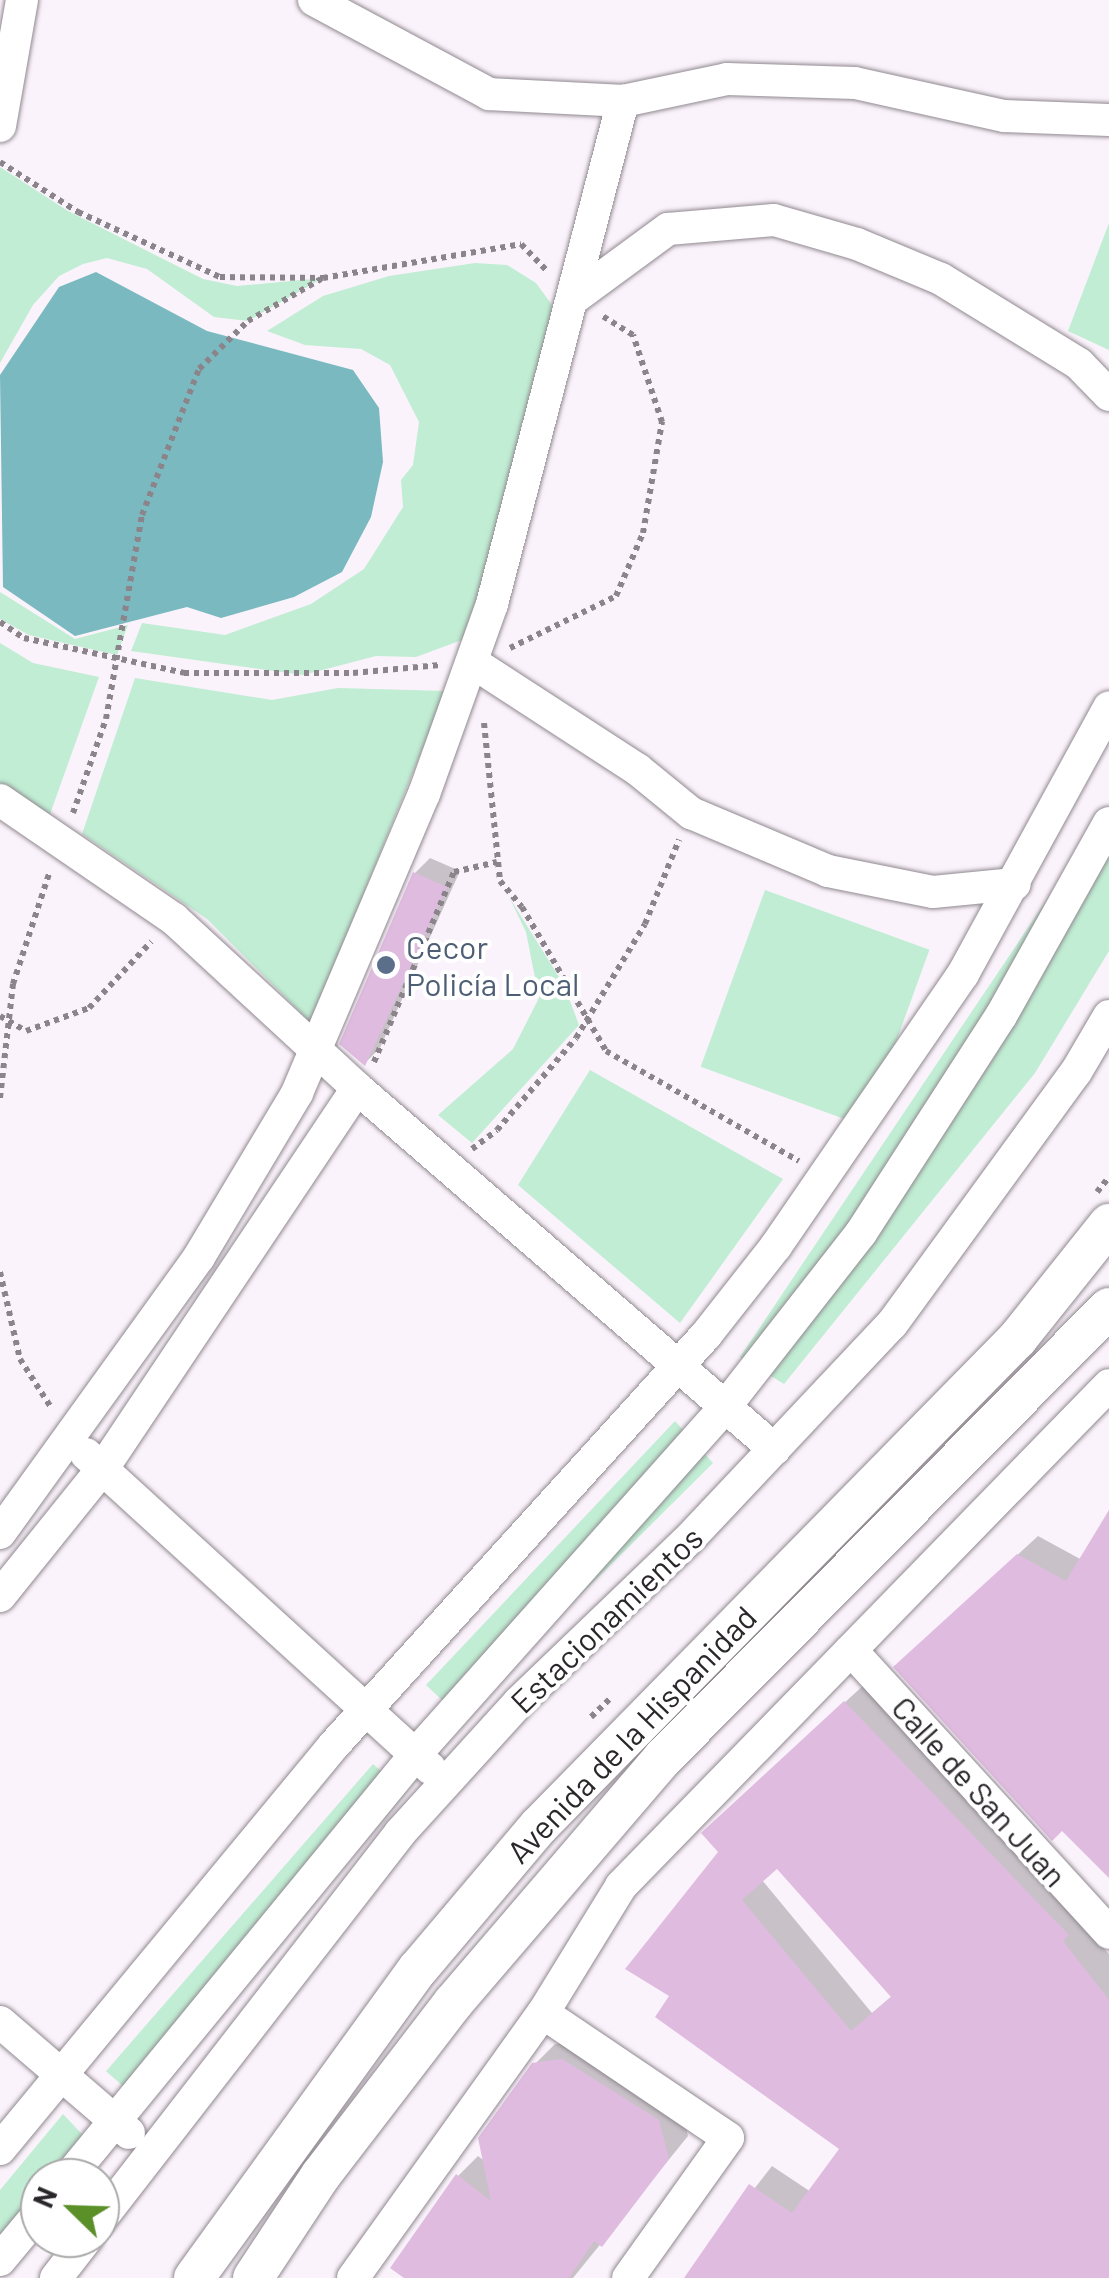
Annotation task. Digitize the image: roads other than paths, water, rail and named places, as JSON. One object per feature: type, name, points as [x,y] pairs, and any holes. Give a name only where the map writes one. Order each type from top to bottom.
[{"type":"main road","name":"Avenida de la Hispanidad","points":[[194,2278],[418,1969],[539,1826],[1018,1338],[1109,1224]]},
{"type":"main road","name":"Avenida de la Hispanidad","points":[[252,2278],[321,2176],[453,2002],[614,1813],[1109,1308]]},
{"type":"street","points":[[0,126],[22,0]]},
{"type":"street","points":[[314,0],[489,94],[623,101],[727,79],[855,83],[1004,116],[1109,120]]},
{"type":"street","points":[[0,1533],[72,1440],[198,1257],[296,1092],[316,1047],[424,794],[472,662],[574,298],[623,101]]},
{"type":"street","points":[[574,298],[668,230],[774,220],[858,244],[941,279],[1079,364],[1109,395]]},
{"type":"street","points":[[472,662],[637,769],[690,813],[828,871],[933,892],[1014,884]]},
{"type":"street","points":[[0,2149],[366,1709],[678,1365],[826,1176],[963,974],[1109,707]]},
{"type":"street","points":[[0,800],[63,839],[174,919],[358,1088],[774,1449]]},
{"type":"street","points":[[85,2158],[415,1755],[725,1406],[861,1233],[1001,1016],[1109,823]]},
{"type":"street","name":"Estacionamientos","points":[[120,2193],[446,1783],[892,1324],[1076,1072],[1109,1016]]},
{"type":"street","points":[[0,1596],[102,1468],[358,1088]]},
{"type":"street","points":[[353,2278],[543,2013],[621,1886],[1109,1385]]},
{"type":"street","points":[[72,1440],[446,1783]]},
{"type":"street","name":"Calle de San Juan","points":[[851,1650],[1109,1933]]},
{"type":"street","points":[[543,2013],[728,2138],[628,2278]]},
{"type":"street","points":[[0,2022],[150,2152]]},
{"type":"street","points":[[0,2260],[20,2236]]},
{"type":"street","points":[[56,2278],[72,2258]]},
{"type":"water","points":[[96,272],[207,331],[353,370],[379,408],[383,462],[371,517],[342,572],[294,597],[221,618],[187,607],[75,636],[3,587],[0,375],[59,287]]},
{"type":"place","name":"Cecor Policía Local","points":[[386,965]]}]
